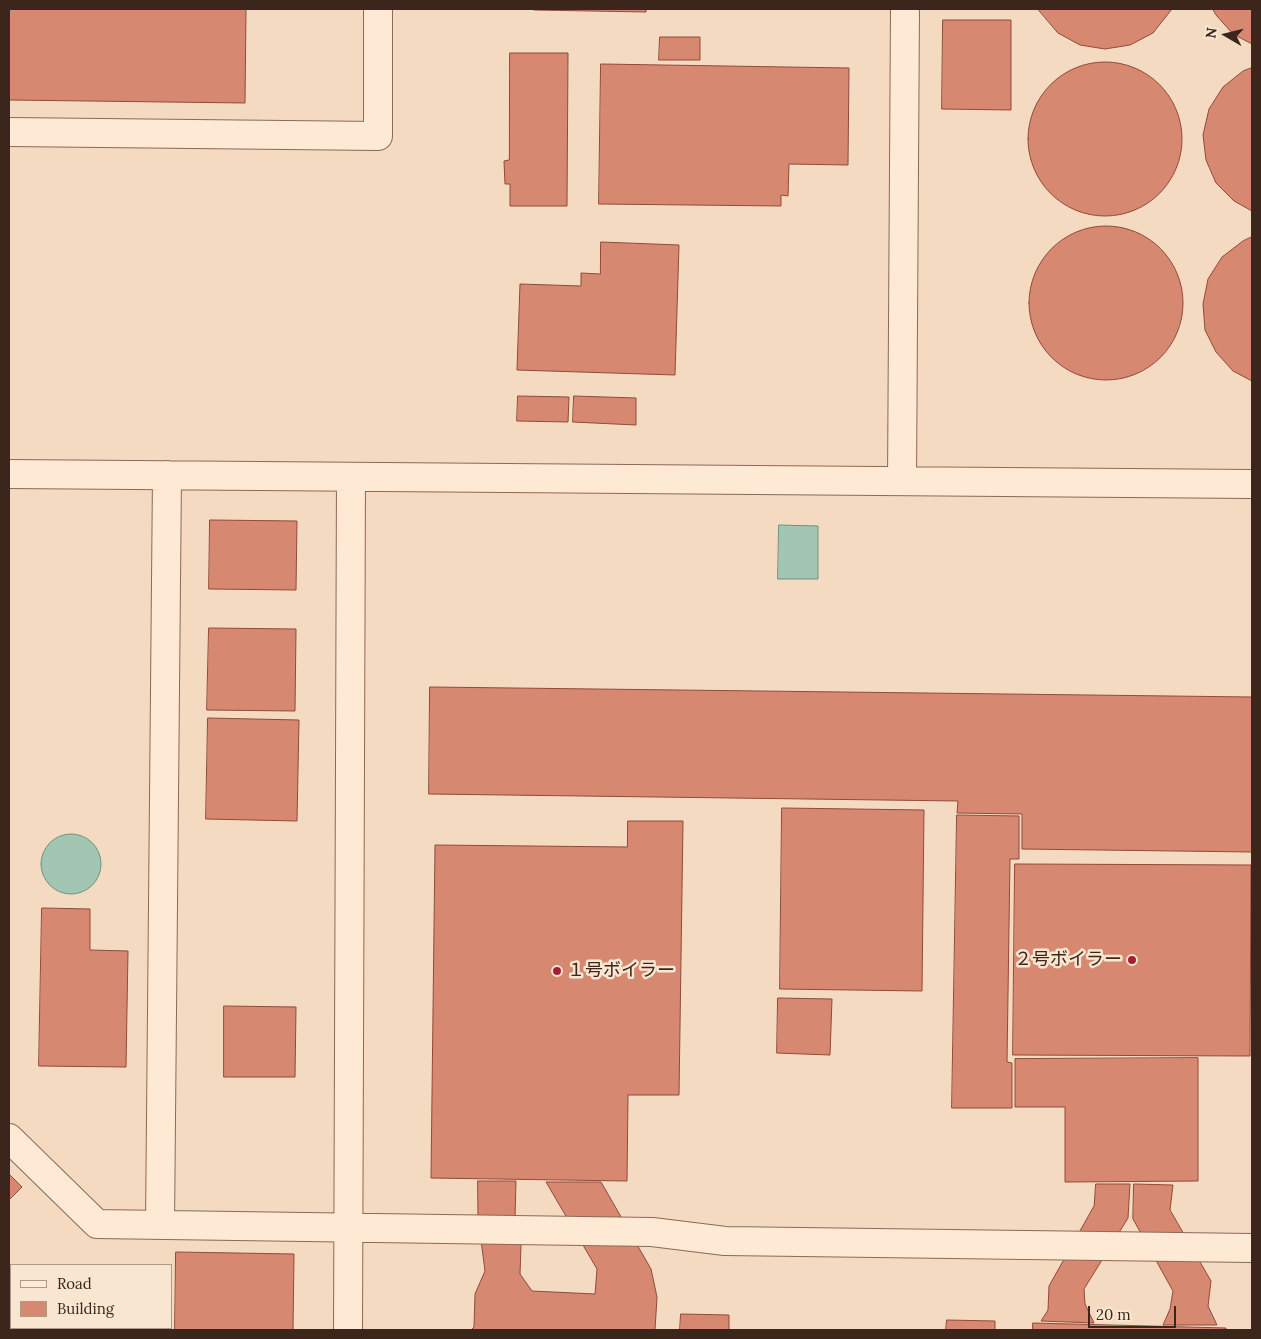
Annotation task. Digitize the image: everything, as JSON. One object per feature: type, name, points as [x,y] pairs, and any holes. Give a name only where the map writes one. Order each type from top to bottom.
[{"type":"lane","points":[[9,132],[378,136],[378,9]]},
{"type":"lane","points":[[902,481],[905,9]]},
{"type":"lane","points":[[9,474],[1252,484]]},
{"type":"lane","points":[[160,1225],[167,475]]},
{"type":"lane","points":[[348,1330],[351,477]]},
{"type":"lane","points":[[9,1138],[97,1224],[652,1232],[725,1241],[1252,1248]]},
{"type":"shaded area","points":[[779,525],[818,526],[818,579],[778,579]]},
{"type":"shaded area","points":[[71,834],[88,839],[96,847],[101,864],[96,881],[88,889],[71,894],[54,889],[46,881],[41,864],[46,847],[54,839]]},
{"type":"building","points":[[9,9],[246,9],[245,103],[9,100]]},
{"type":"building","points":[[646,9],[646,12],[534,10]]},
{"type":"building","points":[[1038,9],[1172,9],[1153,33],[1130,45],[1105,49],[1080,45],[1058,33]]},
{"type":"building","points":[[1213,9],[1252,9],[1252,44],[1233,34]]},
{"type":"building","points":[[943,20],[1011,20],[1011,110],[942,109]]},
{"type":"building","points":[[660,37],[700,37],[700,60],[659,60]]},
{"type":"building","points":[[510,53],[568,53],[567,206],[510,206],[510,184],[505,184],[504,161],[509,160]]},
{"type":"building","points":[[1105,62],[1120,63],[1134,68],[1148,75],[1159,85],[1169,96],[1176,110],[1181,124],[1181,154],[1176,168],[1169,182],[1159,193],[1148,203],[1134,210],[1120,215],[1105,216],[1090,215],[1076,210],[1062,203],[1051,193],[1041,182],[1034,168],[1029,154],[1028,139],[1029,124],[1034,110],[1041,96],[1051,85],[1062,75],[1076,68],[1090,63]]},
{"type":"building","points":[[601,64],[849,68],[848,165],[789,164],[788,196],[781,195],[781,206],[599,204]]},
{"type":"building","points":[[1252,68],[1252,211],[1234,201],[1216,183],[1206,160],[1203,135],[1209,109],[1223,87],[1243,71]]},
{"type":"building","points":[[1106,226],[1121,227],[1135,232],[1149,239],[1160,249],[1170,260],[1177,274],[1182,288],[1182,318],[1177,332],[1170,346],[1160,357],[1149,367],[1135,374],[1121,379],[1106,380],[1091,379],[1077,374],[1063,367],[1052,357],[1042,346],[1035,332],[1030,318],[1029,303],[1030,288],[1035,274],[1042,260],[1052,249],[1063,239],[1077,232],[1091,227]]},
{"type":"building","points":[[1252,237],[1252,381],[1233,371],[1216,352],[1205,330],[1203,304],[1208,279],[1222,257],[1243,241]]},
{"type":"building","points":[[601,242],[679,245],[675,375],[517,370],[520,284],[581,286],[581,273],[600,274]]},
{"type":"building","points":[[518,396],[569,397],[568,422],[517,421]]},
{"type":"building","points":[[574,396],[636,398],[636,425],[573,422]]},
{"type":"building","points":[[210,520],[297,521],[296,590],[209,589]]},
{"type":"building","points":[[209,628],[296,629],[295,711],[207,710]]},
{"type":"building","points":[[430,687],[1252,697],[1252,852],[1022,849],[1022,814],[957,813],[958,801],[429,794]]},
{"type":"building","points":[[208,718],[299,720],[297,821],[206,819]]},
{"type":"building","points":[[782,808],[924,810],[922,991],[780,989]]},
{"type":"building","points":[[957,815],[1019,816],[1019,859],[1010,859],[1007,1062],[1012,1063],[1012,1108],[952,1108]]},
{"type":"building","name":"１号ボイラー","points":[[628,821],[683,821],[679,1095],[628,1095],[627,1181],[431,1178],[435,845],[627,847]]},
{"type":"building","name":"２号ボイラー","points":[[1015,864],[1251,865],[1250,1056],[1013,1055]]},
{"type":"building","points":[[42,908],[90,909],[90,950],[128,951],[126,1067],[39,1066]]},
{"type":"building","points":[[778,998],[832,999],[830,1055],[777,1053]]},
{"type":"building","points":[[224,1006],[296,1007],[295,1077],[224,1077]]},
{"type":"building","points":[[1198,1058],[1198,1181],[1065,1182],[1065,1107],[1015,1107],[1015,1059]]},
{"type":"building","points":[[9,1174],[22,1187],[9,1200]]},
{"type":"building","points":[[478,1181],[516,1181],[515,1219],[521,1245],[520,1274],[532,1291],[595,1294],[597,1269],[546,1182],[601,1182],[651,1269],[657,1297],[655,1330],[471,1330],[474,1327],[475,1294],[485,1271],[478,1217]]},
{"type":"building","points":[[1096,1184],[1130,1184],[1128,1218],[1084,1289],[1085,1304],[1094,1323],[1041,1321],[1048,1310],[1049,1286],[1094,1206]]},
{"type":"building","points":[[1134,1184],[1173,1185],[1170,1210],[1211,1281],[1208,1306],[1217,1325],[1163,1325],[1170,1309],[1173,1291],[1133,1219]]},
{"type":"building","points":[[176,1252],[294,1254],[293,1330],[175,1330]]},
{"type":"building","points":[[9,1275],[10,1329],[80,1330],[9,1330]]},
{"type":"building","points":[[681,1314],[729,1315],[729,1330],[680,1330]]},
{"type":"building","points":[[947,1320],[995,1321],[995,1330],[946,1330]]},
{"type":"building","points":[[1033,1323],[1226,1328],[1226,1330],[1033,1330]]},
{"type":"place","name":"２号ボイラー","points":[[1132,960]]},
{"type":"place","name":"１号ボイラー","points":[[557,971]]}]
